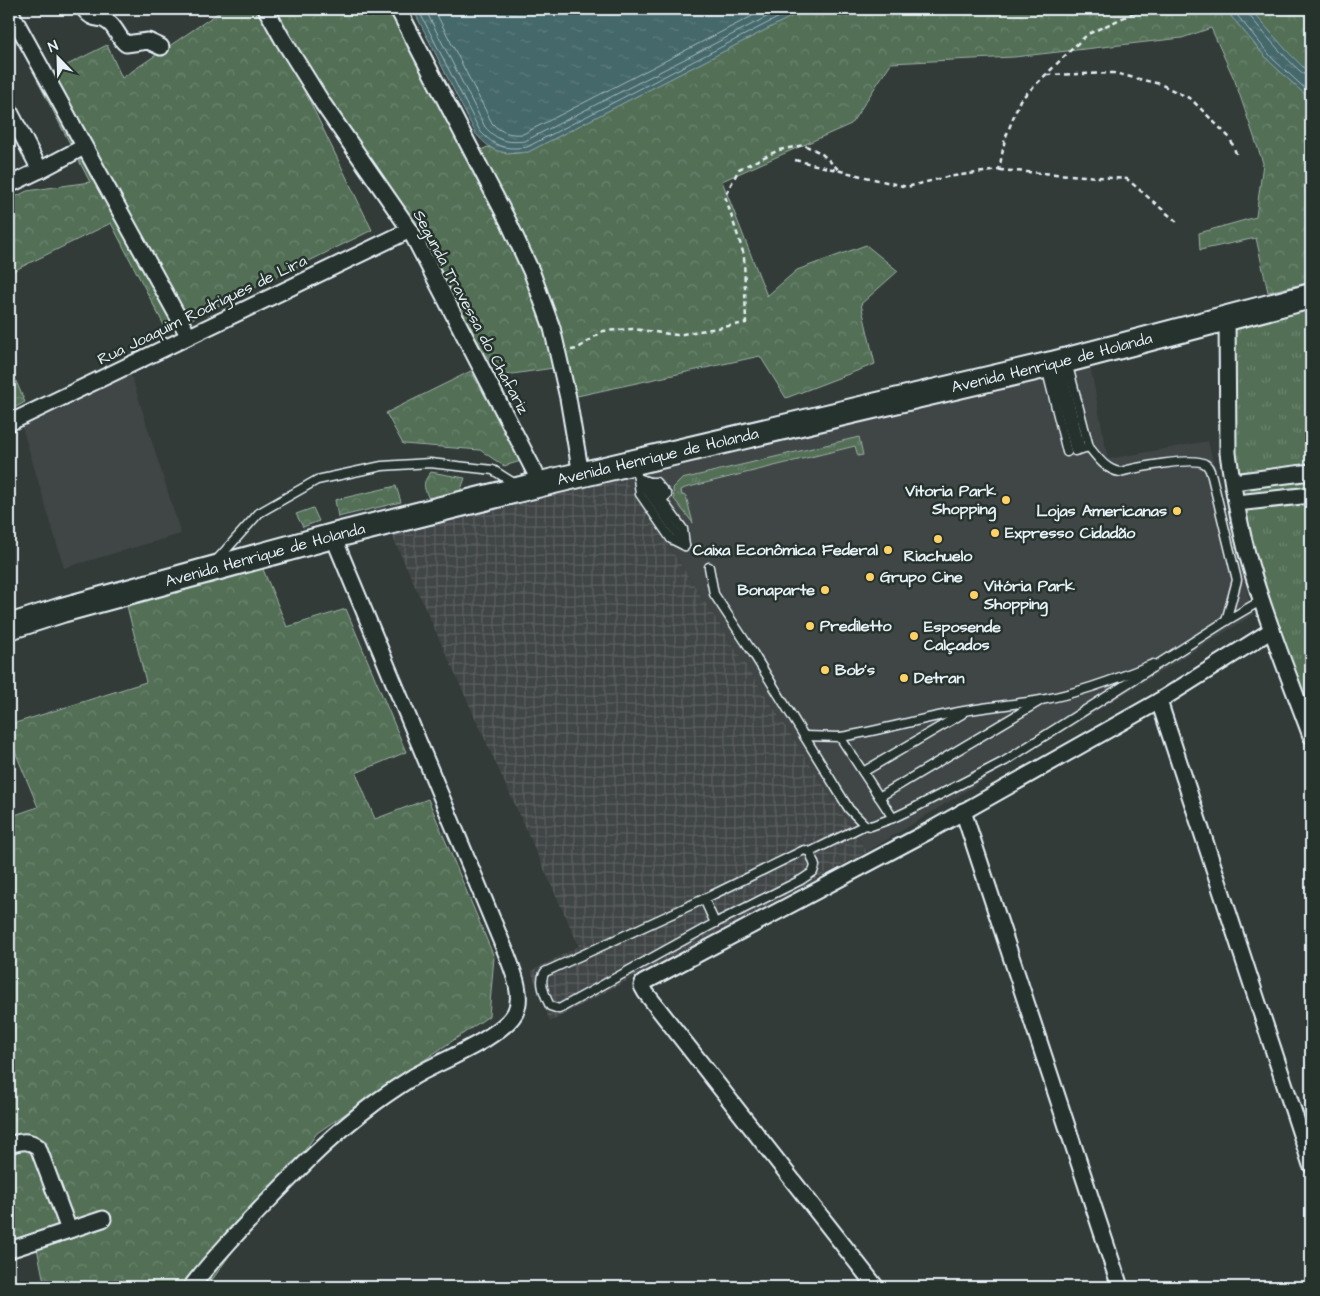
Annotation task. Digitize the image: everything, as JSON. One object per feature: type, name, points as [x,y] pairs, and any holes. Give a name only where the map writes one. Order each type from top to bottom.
[{"type":"main road","name":"Avenida Henrique de Holanda","points":[[9,627],[62,610],[334,536],[581,475],[634,470],[1311,296]]},
{"type":"street","points":[[9,9],[188,335]]},
{"type":"street","points":[[84,9],[92,17],[107,20],[126,44],[148,41],[161,47]]},
{"type":"street","name":"Segunda Travessa do Chafariz","points":[[266,9],[323,104],[410,230],[532,486]]},
{"type":"street","points":[[398,9],[508,221],[532,273],[552,328],[568,398],[581,475]]},
{"type":"street","points":[[9,111],[40,170]]},
{"type":"street","points":[[9,185],[78,150]]},
{"type":"street","name":"Rua Joaquim Rodrigues de Lira","points":[[9,423],[188,335],[410,230]]},
{"type":"street","points":[[1227,317],[1228,452],[1237,503],[1250,564],[1311,736]]},
{"type":"street","points":[[1233,482],[1311,472]]},
{"type":"street","points":[[1237,503],[1311,495]]},
{"type":"street","points":[[191,1287],[215,1257],[329,1140],[372,1105],[413,1077],[476,1044],[504,1026],[515,1013],[518,1000],[516,984],[507,955],[334,536]]},
{"type":"street","points":[[876,1287],[642,986],[646,981],[920,835],[1159,701],[1272,630]]},
{"type":"street","points":[[1159,701],[1311,1165]]},
{"type":"street","points":[[963,810],[1120,1287]]},
{"type":"street","points":[[15,1144],[30,1142],[38,1147],[69,1230]]},
{"type":"street","points":[[9,1250],[103,1219]]},
{"type":"lane","points":[[1056,363],[1078,450]]},
{"type":"lane","points":[[1056,363],[1078,450],[1114,471],[1120,472],[1191,460],[1203,462],[1208,467],[1237,580],[1226,621]]},
{"type":"lane","points":[[208,570],[259,512],[317,480],[382,466],[430,463],[493,470],[532,486]]},
{"type":"lane","points":[[634,470],[640,494],[656,505],[683,528],[685,546],[671,539],[656,505],[649,482],[634,470]]},
{"type":"lane","points":[[709,567],[714,594],[849,809],[864,825]]},
{"type":"lane","points":[[810,852],[816,866],[813,872],[801,880],[715,923],[559,1009],[550,1006],[542,982],[542,976],[545,972],[704,899],[804,850],[810,852],[864,825],[879,824],[893,818],[1005,762],[1262,600]]},
{"type":"lane","points":[[804,736],[840,737],[970,710],[1042,700],[1094,687],[1172,656]]},
{"type":"lane","points":[[878,797],[1042,700]]},
{"type":"lane","points":[[863,772],[970,710]]},
{"type":"lane","points":[[840,737],[893,818]]},
{"type":"lane","points":[[704,899],[715,923]]},
{"type":"path","points":[[1000,170],[1005,139],[1020,100],[1088,34],[1142,9]]},
{"type":"path","points":[[1046,75],[1114,73],[1160,84],[1191,99],[1230,138],[1237,156]]},
{"type":"path","points":[[557,353],[577,348],[602,332],[633,329],[677,334],[746,323],[744,255],[725,196],[739,169],[779,150],[804,145],[821,153],[839,170]]},
{"type":"path","points":[[795,160],[907,187],[946,177],[1000,170],[1127,179],[1177,222]]},
{"type":"shaded area","name":"Vitória Park Shopping","points":[[1089,359],[1108,459],[1208,441],[1253,615],[867,852],[619,471]]},
{"type":"shaded area","points":[[131,374],[181,534],[64,568],[22,427]]},
{"type":"shaded area","points":[[619,471],[867,852],[550,1022],[531,971],[579,946],[390,531]]},
{"type":"green space","points":[[224,9],[265,9],[372,230],[167,331],[111,223],[9,273],[9,200],[27,191],[90,182],[37,80],[107,45],[122,78]]},
{"type":"green space","points":[[266,9],[395,9],[473,153],[488,147],[507,154],[528,152],[806,9],[1225,9],[1270,62],[1311,100],[1311,282],[1268,292],[1256,238],[1200,250],[1199,233],[1256,217],[1263,163],[1235,81],[1211,28],[1182,38],[1014,57],[891,63],[851,124],[722,181],[767,296],[797,270],[866,245],[898,271],[861,304],[875,364],[786,398],[760,356],[568,398],[560,367],[499,376],[397,210]]},
{"type":"green space","points":[[1250,9],[1311,9],[1311,75],[1288,52]]},
{"type":"green space","points":[[1311,302],[1311,763],[1248,562],[1229,472],[1230,320]]},
{"type":"green space","points":[[9,365],[25,402],[9,411]]},
{"type":"green space","points":[[471,371],[521,461],[504,466],[480,450],[403,444],[386,413]]},
{"type":"green space","points":[[859,437],[863,455],[858,456],[855,446],[681,490],[682,495],[686,496],[693,523],[674,499],[673,488],[682,479]]},
{"type":"green space","points":[[431,472],[465,478],[460,492],[429,499],[424,485]]},
{"type":"green space","points":[[396,486],[401,502],[338,517],[335,500]]},
{"type":"green space","points":[[313,508],[319,521],[303,527],[296,514]]},
{"type":"green space","points":[[260,562],[287,627],[346,609],[406,752],[356,773],[375,819],[428,799],[494,957],[489,1016],[317,1133],[207,1287],[45,1287],[37,1248],[9,1255],[9,817],[38,807],[9,737],[9,725],[146,682],[126,602]]},
{"type":"water","points":[[413,9],[806,9],[528,152],[511,153],[499,151],[488,146],[476,134]]},
{"type":"water","points":[[1225,9],[1250,9],[1311,75],[1311,100],[1270,62]]},
{"type":"place","name":"Vitoria Park Shopping","points":[[1006,500]]},
{"type":"place","name":"Lojas Americanas","points":[[1177,511]]},
{"type":"place","name":"Expresso Cidadão","points":[[995,533]]},
{"type":"place","name":"Riachuelo","points":[[938,539]]},
{"type":"place","name":"Caixa Econômica Federal","points":[[888,550]]},
{"type":"place","name":"Grupo Cine","points":[[870,577]]},
{"type":"place","name":"Bonaparte","points":[[825,590]]},
{"type":"place","name":"Vitória Park Shopping","points":[[974,595]]},
{"type":"place","name":"Prediletto","points":[[810,626]]},
{"type":"place","name":"Esposende Calçados","points":[[914,636]]},
{"type":"place","name":"Bob's","points":[[825,670]]},
{"type":"place","name":"Detran","points":[[904,678]]}]
